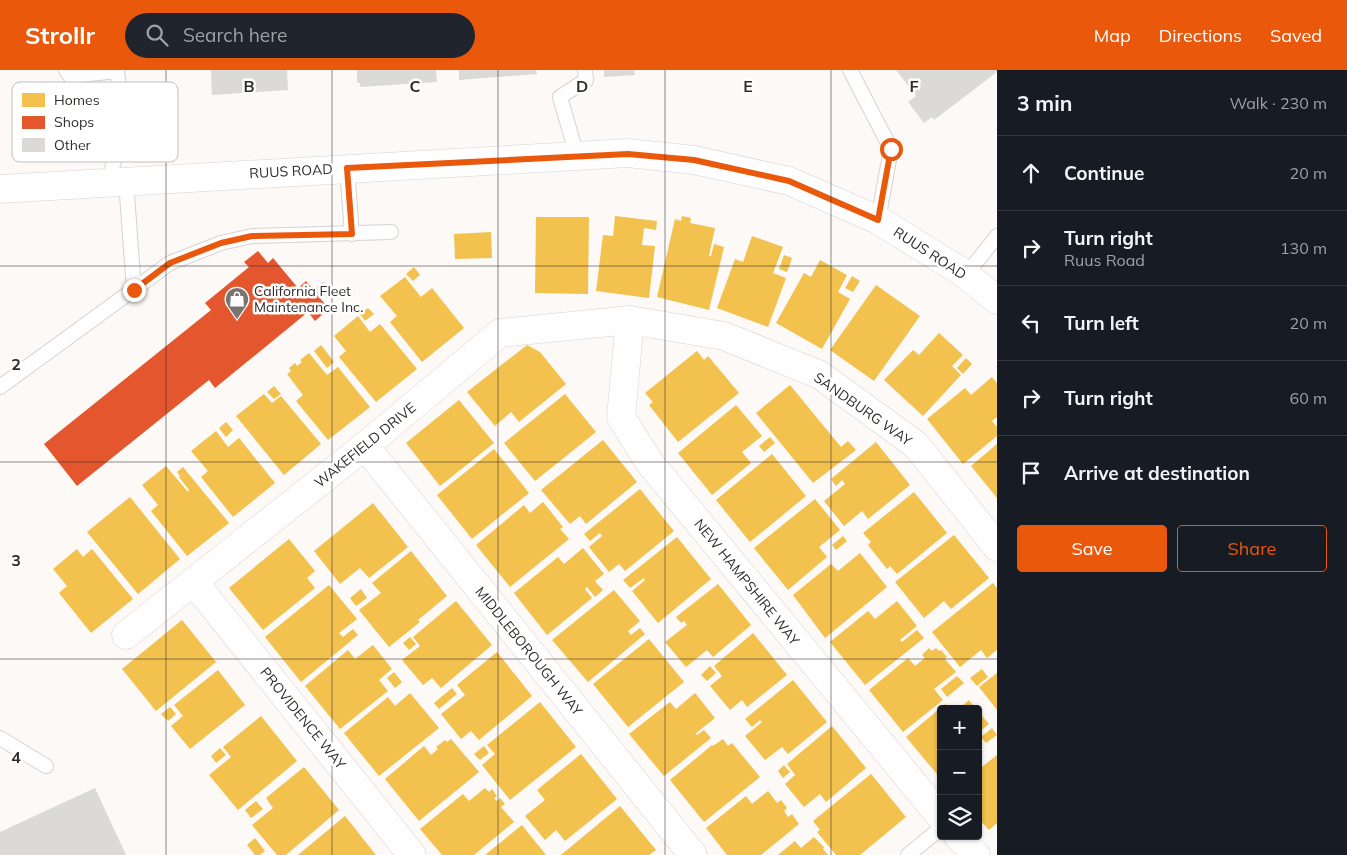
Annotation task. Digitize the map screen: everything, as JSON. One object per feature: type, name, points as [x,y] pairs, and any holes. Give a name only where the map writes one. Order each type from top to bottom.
[{"type":"street","name":"RUUS ROAD","points":[[0,189],[577,156],[628,154],[694,160],[789,181],[878,220],[966,276],[997,300]]},
{"type":"street","name":"WAKEFIELD DRIVE","points":[[126,635],[365,446],[500,333],[630,320]]},
{"type":"street","name":"SANDBURG WAY","points":[[630,320],[724,336],[820,375],[916,445],[997,547]]},
{"type":"street","name":"NEW HAMPSHIRE WAY","points":[[630,320],[621,417],[649,462],[937,812]]},
{"type":"street","name":"MIDDLEBOROUGH WAY","points":[[365,446],[694,855]]},
{"type":"street","name":"PROVIDENCE WAY","points":[[194,582],[412,855]]},
{"type":"street","points":[[962,840],[976,855]]},
{"type":"lane","points":[[66,70],[70,76],[117,71],[118,82]]},
{"type":"lane","points":[[577,156],[560,97],[586,80],[584,70]]},
{"type":"lane","points":[[850,70],[891,149],[878,220]]},
{"type":"lane","points":[[120,162],[118,181],[134,290]]},
{"type":"lane","points":[[347,168],[352,234]]},
{"type":"lane","points":[[0,387],[170,263],[221,243],[252,236],[391,232]]},
{"type":"lane","points":[[966,276],[997,236]]},
{"type":"lane","points":[[0,738],[46,766]]},
{"type":"lane","points":[[908,855],[937,831]]},
{"type":"building: Homes","points":[[615,216],[657,221],[656,230],[644,228],[642,245],[655,246],[649,298],[596,291],[603,235],[613,236]]},
{"type":"building: Homes","points":[[682,216],[691,218],[690,223],[715,228],[709,256],[711,256],[714,244],[724,247],[709,310],[657,297],[675,219],[681,221]]},
{"type":"building: Homes","points":[[536,217],[589,217],[588,294],[535,293]]},
{"type":"building: Homes","points":[[491,232],[492,258],[455,259],[454,234]]},
{"type":"building: Homes","points":[[752,236],[783,247],[773,273],[786,278],[768,327],[717,308],[735,259],[743,262]]},
{"type":"building: Homes","points":[[784,255],[792,258],[787,272],[779,269]]},
{"type":"building: Homes","points":[[820,260],[847,275],[838,292],[850,299],[822,349],[776,323],[804,273],[811,277]]},
{"type":"building: Homes","points":[[414,267],[420,275],[413,281],[406,274]]},
{"type":"building: Homes","points":[[852,276],[860,281],[853,292],[845,288]]},
{"type":"building: Homes","points":[[405,277],[421,297],[432,288],[464,328],[422,362],[390,322],[397,316],[380,296]]},
{"type":"building: Homes","points":[[876,285],[920,316],[874,381],[830,350]]},
{"type":"building: Homes","points":[[368,308],[374,314],[365,321],[360,314]]},
{"type":"building: Homes","points":[[358,316],[370,332],[380,324],[417,369],[376,402],[339,357],[346,351],[334,336]]},
{"type":"building: Homes","points":[[939,333],[963,355],[952,366],[961,375],[923,416],[884,380],[913,350],[919,355]]},
{"type":"building: Homes","points":[[321,345],[334,362],[327,368],[314,351]]},
{"type":"building: Homes","points":[[527,345],[540,352],[566,384],[519,422],[511,412],[495,426],[467,392]]},
{"type":"building: Homes","points":[[697,351],[704,360],[708,356],[739,393],[678,442],[649,405],[653,402],[645,393]]},
{"type":"building: Homes","points":[[309,353],[327,375],[338,367],[370,407],[328,440],[296,401],[303,395],[287,374],[291,371],[289,368],[295,363],[297,366],[302,362],[300,360]]},
{"type":"building: Homes","points":[[966,358],[972,364],[963,374],[957,368]]},
{"type":"building: Homes","points":[[992,377],[997,383],[997,417],[992,421],[997,427],[997,436],[963,464],[927,419],[965,388],[971,395]]},
{"type":"building: Homes","points":[[790,385],[841,447],[848,441],[856,450],[813,483],[756,413]]},
{"type":"building: Homes","points":[[274,386],[281,394],[274,399],[267,392]]},
{"type":"building: Homes","points":[[264,394],[272,403],[281,396],[321,444],[284,475],[236,416]]},
{"type":"building: Homes","points":[[565,394],[596,432],[535,481],[504,443]]},
{"type":"building: Homes","points":[[459,400],[494,443],[440,486],[406,443]]},
{"type":"building: Homes","points":[[736,405],[762,436],[742,452],[751,463],[712,495],[678,453]]},
{"type":"building: Homes","points":[[226,422],[233,430],[226,437],[219,428]]},
{"type":"building: Homes","points":[[216,431],[228,447],[239,438],[275,483],[233,517],[201,477],[208,471],[191,451]]},
{"type":"building: Homes","points":[[770,437],[775,443],[764,452],[759,446]]},
{"type":"building: Homes","points":[[603,440],[637,482],[586,524],[580,516],[570,524],[541,490]]},
{"type":"building: Homes","points":[[876,442],[910,485],[868,519],[862,511],[844,526],[824,501],[845,484],[842,480],[836,486],[831,479]]},
{"type":"building: Homes","points":[[997,444],[997,498],[971,466]]},
{"type":"building: Homes","points":[[494,449],[529,493],[472,539],[437,495]]},
{"type":"building: Homes","points":[[772,454],[806,496],[750,542],[716,500]]},
{"type":"building: Homes","points":[[166,466],[188,492],[189,490],[177,472],[183,467],[229,523],[187,556],[151,511],[158,505],[142,485]]},
{"type":"building: Homes","points":[[640,489],[674,531],[625,571],[619,564],[609,572],[589,547],[602,536],[600,533],[590,541],[584,534]]},
{"type":"building: Homes","points":[[914,492],[947,533],[897,574],[890,566],[887,569],[868,545],[871,542],[863,533]]},
{"type":"building: Homes","points":[[130,497],[180,559],[138,594],[87,532]]},
{"type":"building: Homes","points":[[815,499],[840,530],[819,547],[827,557],[788,590],[754,548]]},
{"type":"building: Homes","points":[[543,502],[563,527],[560,529],[569,539],[510,587],[476,545],[524,505],[530,513]]},
{"type":"building: Homes","points":[[373,503],[408,547],[369,578],[360,568],[340,584],[314,551]]},
{"type":"building: Homes","points":[[954,535],[989,578],[951,609],[944,601],[924,618],[895,582]]},
{"type":"building: Homes","points":[[843,536],[847,541],[836,550],[832,545]]},
{"type":"building: Homes","points":[[677,537],[711,579],[658,623],[632,591],[645,580],[644,578],[630,588],[623,580]]},
{"type":"building: Homes","points":[[289,539],[315,571],[307,578],[315,588],[263,630],[229,588]]},
{"type":"building: Homes","points":[[583,548],[604,574],[595,581],[603,590],[595,597],[587,587],[585,589],[592,598],[547,635],[514,593],[558,557],[564,564]]},
{"type":"building: Homes","points":[[77,549],[83,557],[92,549],[133,599],[91,633],[59,593],[67,586],[53,569]]},
{"type":"building: Homes","points":[[411,551],[447,596],[418,620],[420,622],[389,647],[359,610],[381,593],[372,583]]},
{"type":"building: Homes","points":[[860,553],[887,587],[825,638],[793,595],[831,564],[838,571]]},
{"type":"building: Homes","points":[[993,583],[997,588],[997,650],[987,658],[981,650],[960,667],[932,632]]},
{"type":"building: Homes","points":[[718,584],[751,625],[713,657],[707,650],[686,667],[665,642],[687,625],[684,621],[681,623],[676,617]]},
{"type":"building: Homes","points":[[329,585],[357,619],[339,633],[343,637],[353,629],[358,635],[301,682],[265,637]]},
{"type":"building: Homes","points":[[361,589],[367,598],[356,606],[350,598]]},
{"type":"building: Homes","points":[[614,590],[640,621],[628,631],[631,635],[640,628],[645,634],[588,682],[552,640]]},
{"type":"building: Homes","points":[[456,601],[492,645],[441,688],[432,678],[423,685],[402,660],[420,646],[413,637]]},
{"type":"building: Homes","points":[[897,601],[917,626],[900,640],[902,642],[917,630],[924,638],[865,685],[830,642],[868,611],[875,619]]},
{"type":"building: Homes","points":[[182,620],[216,662],[156,711],[122,669]]},
{"type":"building: Homes","points":[[753,633],[787,675],[747,707],[742,700],[730,710],[710,686],[722,676],[714,666]]},
{"type":"building: Homes","points":[[410,637],[416,644],[409,650],[403,643]]},
{"type":"building: Homes","points":[[649,639],[684,682],[628,727],[593,684]]},
{"type":"building: Homes","points":[[373,645],[392,669],[379,680],[388,691],[340,729],[305,686],[348,650],[355,659]]},
{"type":"building: Homes","points":[[929,648],[932,651],[936,648],[939,651],[941,650],[947,657],[945,659],[956,672],[934,689],[943,700],[903,732],[869,690],[908,658],[915,666],[925,658],[922,655]]},
{"type":"building: Homes","points":[[497,652],[532,696],[479,740],[471,731],[461,739],[441,714],[465,695],[457,685]]},
{"type":"building: Homes","points":[[710,666],[716,673],[707,681],[701,675]]},
{"type":"building: Homes","points":[[982,669],[988,677],[977,686],[970,678]]},
{"type":"building: Homes","points":[[218,670],[245,705],[190,749],[171,726],[183,716],[174,705]]},
{"type":"building: Homes","points":[[394,672],[402,682],[395,688],[387,678]]},
{"type":"building: Homes","points":[[997,673],[997,710],[979,687]]},
{"type":"building: Homes","points":[[957,676],[964,683],[947,697],[941,689]]},
{"type":"building: Homes","points":[[793,680],[827,722],[788,754],[782,747],[765,760],[745,736],[762,722],[760,720],[752,727],[745,719]]},
{"type":"building: Homes","points":[[452,688],[457,694],[439,709],[434,703]]},
{"type":"building: Homes","points":[[410,693],[439,728],[379,776],[344,733],[388,697],[395,706]]},
{"type":"building: Homes","points":[[695,693],[715,718],[695,734],[697,735],[704,730],[711,738],[664,776],[629,734],[670,702],[676,709]]},
{"type":"building: Homes","points":[[969,700],[973,705],[963,705]]},
{"type":"building: Homes","points":[[540,702],[576,747],[510,800],[482,765],[495,754],[487,745]]},
{"type":"building: Homes","points":[[170,707],[176,714],[168,721],[161,714]]},
{"type":"building: Homes","points":[[937,711],[937,774],[906,737]]},
{"type":"building: Homes","points":[[261,716],[297,761],[238,810],[209,775],[231,757],[223,747]]},
{"type":"building: Homes","points":[[982,716],[989,724],[982,730]]},
{"type":"building: Homes","points":[[832,726],[866,768],[826,802],[820,794],[804,807],[785,784],[795,775],[787,764]]},
{"type":"building: Homes","points":[[992,728],[997,735],[986,743],[982,736]]},
{"type":"building: Homes","points":[[451,739],[479,772],[419,821],[385,779],[424,746],[431,755],[438,749],[436,747],[445,740],[447,742]]},
{"type":"building: Homes","points":[[723,739],[728,746],[732,743],[760,777],[704,822],[670,780],[712,745]]},
{"type":"building: Homes","points":[[484,746],[489,753],[480,760],[474,754]]},
{"type":"building: Homes","points":[[220,748],[226,755],[216,763],[211,756]]},
{"type":"building: Homes","points":[[581,754],[617,799],[565,841],[556,830],[545,840],[525,816],[545,800],[537,790]]},
{"type":"building: Homes","points":[[997,755],[997,823],[989,830],[982,822],[982,767]]},
{"type":"building: Homes","points":[[784,765],[790,772],[783,778],[778,771]]},
{"type":"building: Homes","points":[[304,767],[339,810],[286,855],[277,855],[252,825],[273,808],[266,798]]},
{"type":"building: Homes","points":[[871,774],[906,817],[860,855],[836,855],[817,832],[820,830],[813,821]]},
{"type":"building: Homes","points":[[485,788],[489,792],[492,789],[497,796],[494,798],[497,801],[500,798],[505,804],[501,807],[514,822],[474,855],[442,855],[420,829],[463,794],[469,801]]},
{"type":"building: Homes","points":[[768,791],[777,803],[781,800],[787,808],[784,811],[788,817],[792,814],[799,824],[761,855],[727,855],[706,828],[746,796],[752,804]]},
{"type":"building: Homes","points":[[256,801],[263,809],[251,818],[245,810]]},
{"type":"building: Homes","points":[[620,806],[656,850],[649,855],[561,855]]},
{"type":"building: Homes","points":[[345,816],[376,855],[298,855]]},
{"type":"building: Homes","points":[[522,825],[546,855],[485,855]]},
{"type":"building: Homes","points":[[814,837],[824,847],[823,849],[828,855],[778,855],[795,841],[801,848]]},
{"type":"building: Homes","points":[[255,838],[265,851],[260,855],[255,855],[247,845]]},
{"type":"building: Shops","points":[[258,251],[268,263],[273,258],[298,288],[306,281],[329,309],[315,321],[308,312],[215,388],[209,380],[77,486],[44,444],[211,310],[205,303],[249,267],[244,262]]},
{"type":"building: Other","points":[[211,70],[287,70],[288,90],[212,95]]},
{"type":"building: Other","points":[[357,70],[436,70],[437,82],[360,87],[360,83],[357,83]]},
{"type":"building: Other","points":[[459,70],[536,70],[537,74],[459,80]]},
{"type":"building: Other","points":[[604,70],[634,70],[635,75],[604,77]]},
{"type":"building: Other","points":[[896,70],[997,70],[997,72],[934,120],[932,117],[924,123],[908,102],[916,96]]},
{"type":"building: Other","points":[[323,281],[331,290],[321,299],[314,290]]},
{"type":"building: Other","points":[[95,788],[126,855],[0,855],[0,832]]},
{"type":"place","name":"California Fleet Maintenance Inc.","points":[[237,320]]},
{"type":"route","points":[[134,290],[170,263],[221,243],[252,236],[352,234],[347,168],[628,154],[694,160],[789,181],[878,220],[891,149]]}]
